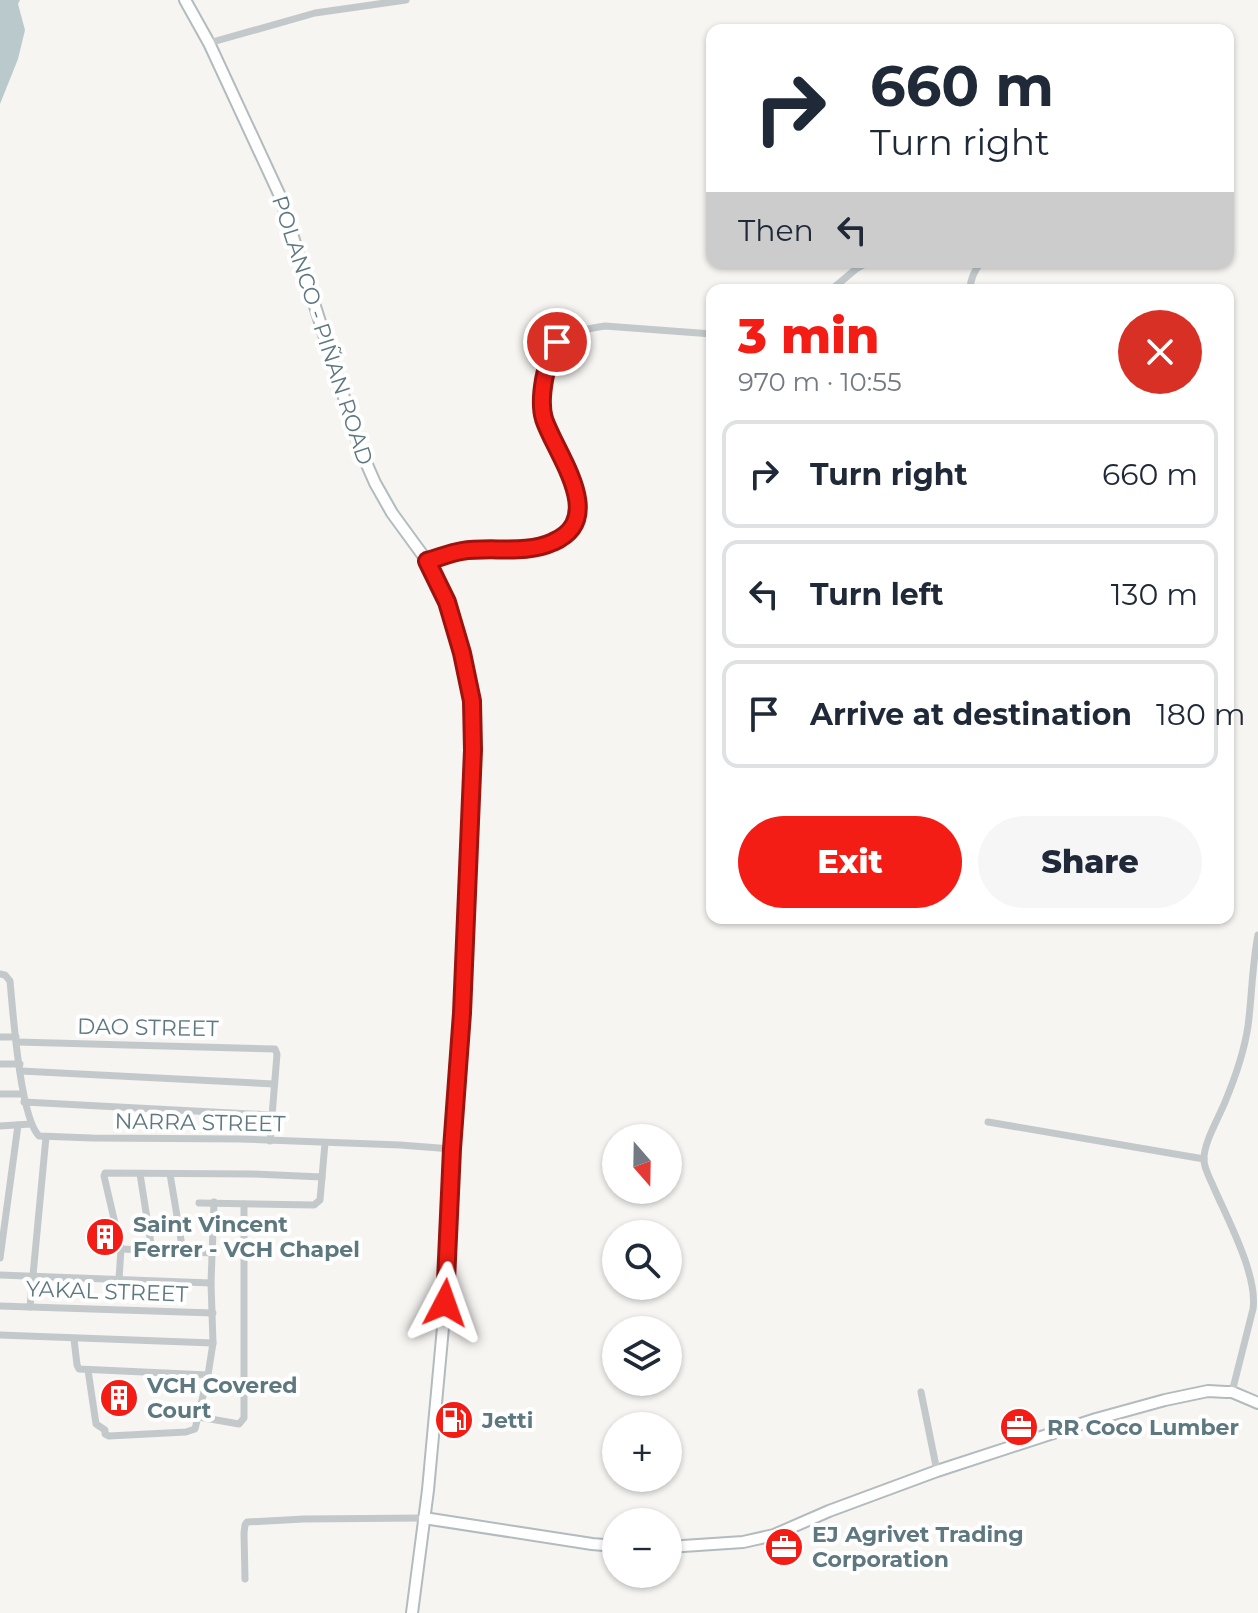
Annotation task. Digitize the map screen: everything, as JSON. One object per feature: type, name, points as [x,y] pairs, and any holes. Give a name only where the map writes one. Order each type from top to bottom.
[{"type":"main road","name":"POLANCO - PIÑAN ROAD","points":[[185,0],[209,43],[280,196],[370,473],[392,513],[427,561],[447,602],[472,701],[473,750],[462,1013],[452,1149],[448,1273],[412,1613]]},
{"type":"main road","points":[[682,1546],[720,1544],[774,1535],[937,1471],[1135,1407],[1208,1391],[1232,1392],[1258,1403]]},
{"type":"main road","points":[[424,1518],[602,1545]]},
{"type":"street","points":[[209,43],[315,13],[406,0]]},
{"type":"street","points":[[838,284],[858,268]]},
{"type":"street","points":[[427,561],[463,551],[532,548],[550,544],[571,532],[578,513],[577,500],[566,464],[544,418],[542,403],[546,371],[557,342],[588,329],[605,326],[706,334]]},
{"type":"street","points":[[1232,1392],[1256,1298],[1255,1288],[1204,1159],[1243,1052],[1258,935]]},
{"type":"street","points":[[0,1126],[33,1128],[24,1098],[4,976]]},
{"type":"street","points":[[0,1010],[12,1011]]},
{"type":"street","name":"DAO STREET","points":[[0,1037],[270,1048],[277,1051],[274,1084]]},
{"type":"street","points":[[0,1064],[20,1068],[274,1084],[270,1141]]},
{"type":"street","points":[[0,1094],[272,1115]]},
{"type":"street","points":[[988,1122],[1204,1159]]},
{"type":"street","points":[[0,1258],[18,1125]]},
{"type":"street","name":"NARRA STREET","points":[[33,1128],[39,1136],[46,1137],[270,1141],[452,1149]]},
{"type":"street","points":[[30,1307],[46,1137]]},
{"type":"street","points":[[199,1203],[314,1205],[320,1200],[325,1143]]},
{"type":"street","points":[[119,1279],[121,1249],[104,1176],[108,1172],[322,1177]]},
{"type":"street","points":[[140,1174],[152,1250]]},
{"type":"street","points":[[170,1174],[183,1252]]},
{"type":"street","points":[[84,1369],[96,1424],[105,1430],[105,1434],[194,1430],[213,1343],[211,1283],[214,1202]]},
{"type":"street","points":[[199,1417],[239,1424],[244,1418],[244,1204]]},
{"type":"street","points":[[121,1249],[213,1253]]},
{"type":"street","points":[[0,1275],[211,1283]]},
{"type":"street","name":"YAKAL STREET","points":[[0,1306],[213,1313]]},
{"type":"street","points":[[0,1335],[213,1343]]},
{"type":"street","points":[[74,1339],[77,1365],[84,1369],[208,1375]]},
{"type":"street","points":[[921,1392],[937,1471]]},
{"type":"street","points":[[245,1579],[244,1533],[247,1522],[424,1518]]},
{"type":"shaded area","points":[[0,0],[20,0],[18,4],[25,30],[18,59],[0,104]]},
{"type":"place","name":"Saint Vincent Ferrer - VCH Chapel","points":[[105,1237]]},
{"type":"place","name":"VCH Covered Court","points":[[119,1398]]},
{"type":"place","name":"Jetti","points":[[454,1420]]},
{"type":"place","name":"RR Coco Lumber","points":[[1019,1427]]},
{"type":"place","name":"EJ Agrivet Trading Corporation","points":[[784,1547]]},
{"type":"route","points":[[445,1303],[462,1013],[473,750],[472,701],[447,602],[427,561],[463,551],[532,548],[550,544],[571,532],[578,513],[577,500],[566,464],[544,418],[542,403],[546,371],[557,342]]}]
